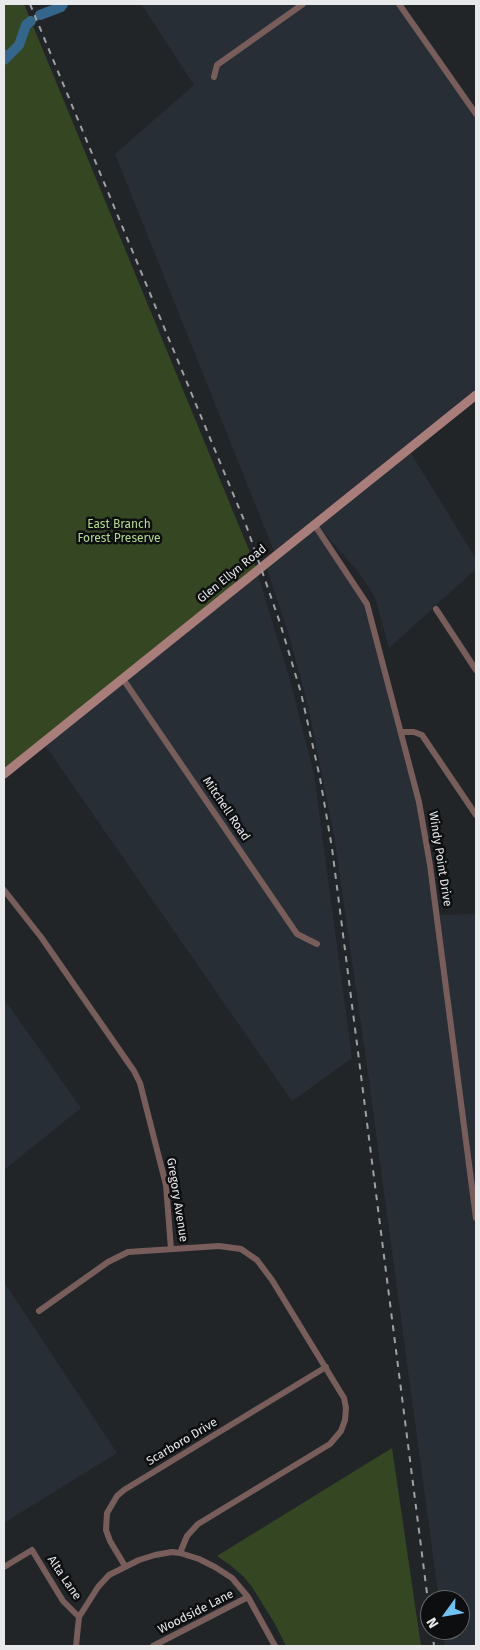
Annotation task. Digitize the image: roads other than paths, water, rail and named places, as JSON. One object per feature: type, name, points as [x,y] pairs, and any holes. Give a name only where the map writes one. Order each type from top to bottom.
[{"type":"street","points":[[214,77],[217,65],[304,4]]},
{"type":"street","points":[[399,4],[476,114]]},
{"type":"street","name":"Glen Ellyn Road","points":[[4,774],[476,395]]},
{"type":"street","name":"Windy Point Drive","points":[[314,524],[367,604],[419,802],[430,864],[476,1218]]},
{"type":"street","points":[[436,609],[476,670]]},
{"type":"street","name":"Mitchell Road","points":[[123,679],[296,934],[317,944]]},
{"type":"street","points":[[401,732],[414,732],[422,735],[476,815]]},
{"type":"street","name":"Gregory Avenue","points":[[4,890],[41,937],[140,1083],[166,1185],[171,1249],[227,1246],[241,1249],[253,1255],[272,1280],[344,1398],[346,1420],[338,1436],[330,1444],[198,1524],[187,1536],[180,1553]]},
{"type":"street","points":[[39,1311],[118,1256],[136,1251],[171,1249]]},
{"type":"street","name":"Scarboro Drive","points":[[125,1566],[110,1541],[106,1530],[107,1513],[117,1496],[326,1367]]},
{"type":"street","name":"Alta Lane","points":[[4,1567],[32,1550],[63,1601],[80,1617]]},
{"type":"street","points":[[76,1646],[80,1617],[98,1587],[109,1575],[125,1566],[155,1555],[180,1553],[215,1566],[232,1578],[248,1597],[275,1646]]},
{"type":"street","name":"Woodside Lane","points":[[153,1646],[248,1597]]},
{"type":"waterway","points":[[40,15],[61,7],[63,4]]},
{"type":"waterway","points":[[4,60],[19,45],[26,25],[31,21]]},
{"type":"waterway","points":[[4,50],[10,53]]},
{"type":"railway","points":[[30,4],[246,525],[280,623],[301,693],[320,778],[332,848],[427,1590]]},
{"type":"railway","points":[[433,1640],[434,1646]]},
{"type":"park label","name":"East Branch Forest Preserve","points":[[119,532]]}]
